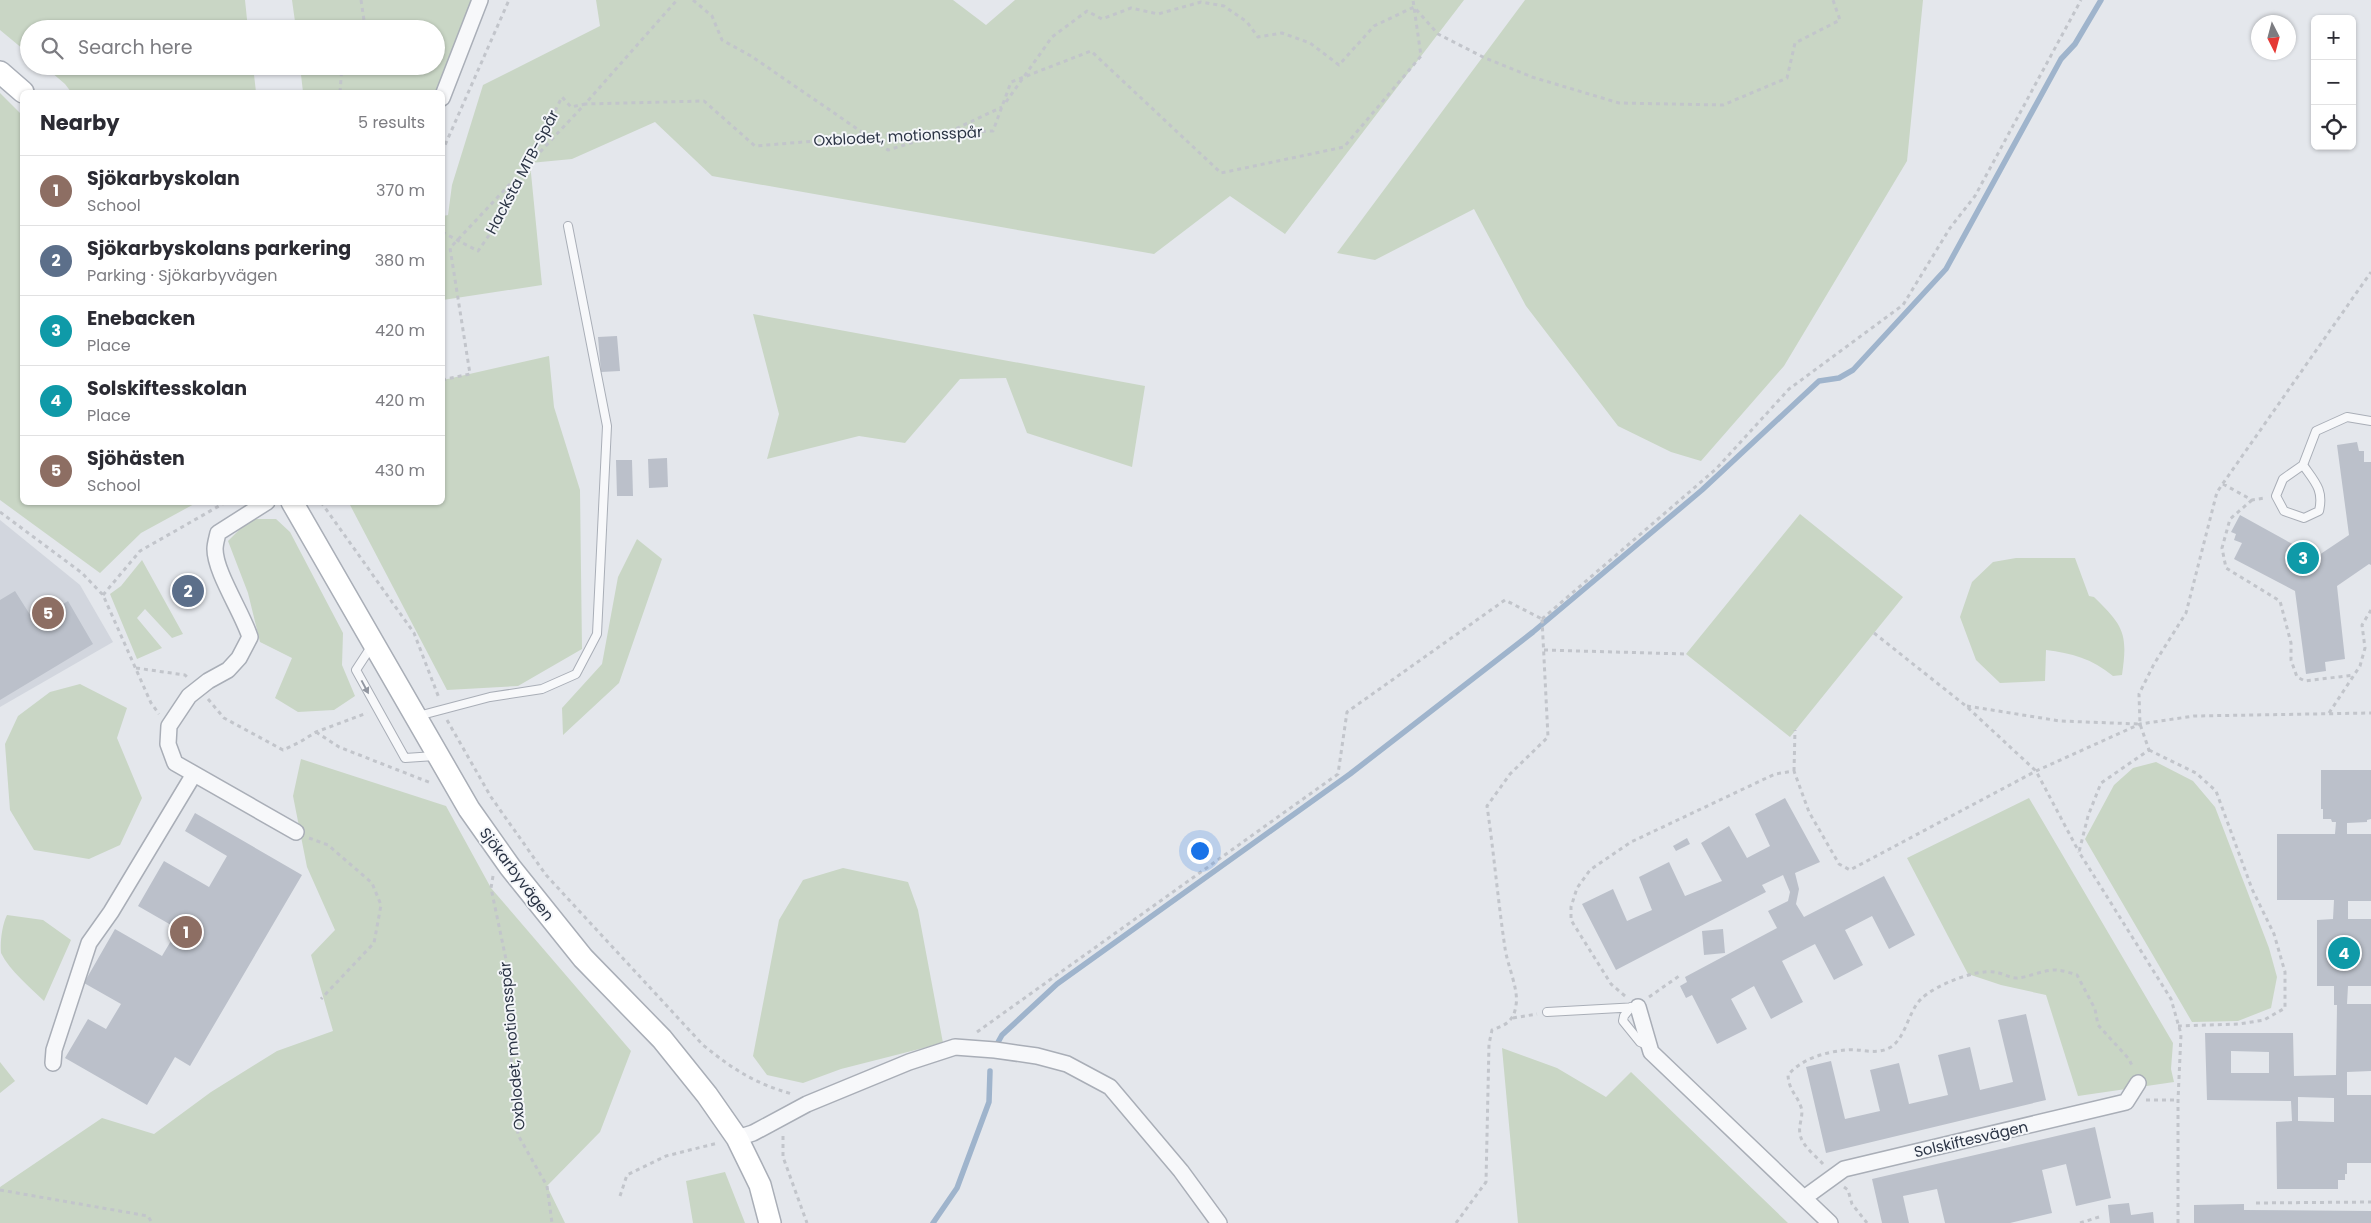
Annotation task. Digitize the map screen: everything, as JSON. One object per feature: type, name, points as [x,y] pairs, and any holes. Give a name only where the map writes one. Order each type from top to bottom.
[{"type":"street","points":[[445,90],[480,0]]},
{"type":"street","points":[[0,72],[21,90]]},
{"type":"street","points":[[262,505],[218,533],[215,548],[217,561],[243,616],[250,637],[239,658],[228,670],[198,688],[190,696],[169,726],[168,744],[175,763],[296,832]]},
{"type":"street","name":"Sjökarbyvägen","points":[[294,505],[372,645],[468,809],[510,867],[582,958],[662,1039],[707,1095],[736,1138],[760,1185],[770,1223]]},
{"type":"street","points":[[53,1063],[54,1050],[89,943],[111,912],[194,774]]},
{"type":"street","points":[[1636,1009],[1650,1052],[1830,1223]]},
{"type":"street","points":[[736,1138],[753,1133],[807,1104],[908,1062],[955,1048],[995,1050],[1038,1056],[1067,1064],[1110,1087],[1180,1171],[1218,1223]]},
{"type":"street","points":[[2126,1102],[2138,1083]]},
{"type":"street","name":"Solskiftesvägen","points":[[1804,1198],[1844,1169],[2126,1102]]},
{"type":"lane","points":[[414,717],[442,709],[542,689],[576,674],[597,634],[607,426],[568,226]]},
{"type":"lane","points":[[2303,466],[2316,483],[2322,497],[2319,511],[2304,518],[2284,511],[2276,496],[2283,479],[2303,466],[2316,430],[2346,417],[2371,421]]},
{"type":"lane","points":[[372,645],[356,670],[377,710],[405,758],[436,756]]},
{"type":"lane","points":[[1547,1012],[1636,1009]]},
{"type":"path","points":[[361,0],[364,20]]},
{"type":"path","points":[[445,145],[509,0]]},
{"type":"path","points":[[445,379],[470,374],[450,248],[584,104],[677,0]]},
{"type":"path","points":[[693,0],[712,16],[722,40],[751,56],[888,150],[947,133],[1002,107],[1052,37],[1087,11],[1102,19],[1130,8],[1158,14],[1201,2],[1224,6],[1247,22],[1258,37],[1282,33],[1310,43],[1339,65],[1374,26],[1414,7],[1438,34],[1482,57],[1532,77],[1619,102],[1723,105],[1787,78],[1795,42],[1840,20],[1833,0]]},
{"type":"path","name":"Oxblodet, motionsspår","points":[[584,104],[704,101],[755,146],[869,136],[993,131],[1011,82],[1091,51],[1221,173],[1344,147],[1422,56],[1413,0]]},
{"type":"path","points":[[1542,619],[1716,469],[1789,389],[1903,305],[1950,228],[1975,196],[2081,0]]},
{"type":"path","points":[[340,90],[341,75]]},
{"type":"path","name":"Hacksta MTB-Spår","points":[[445,234],[478,250],[499,222],[562,97],[571,107],[584,104]]},
{"type":"path","points":[[2178,1026],[2239,1024],[2264,1020],[2285,1008],[2285,972],[2274,934],[2252,889],[2216,791],[2196,773],[2150,750],[2140,724],[2139,694],[2154,664],[2186,612],[2218,492],[2371,272]]},
{"type":"path","points":[[2223,484],[2252,500]]},
{"type":"path","points":[[2276,496],[2252,500],[2230,519],[2222,548],[2226,568],[2280,600],[2291,643],[2291,660],[2297,677],[2305,682],[2354,675]]},
{"type":"path","points":[[103,595],[140,551],[221,505]]},
{"type":"path","points":[[323,505],[414,633],[430,670],[442,709],[451,730],[491,796],[546,875],[696,1038],[733,1069],[763,1086],[799,1096],[807,1104]]},
{"type":"path","points":[[0,512],[82,573],[103,595],[151,703],[169,726]]},
{"type":"path","points":[[955,1048],[1338,774],[1348,712],[1505,600],[1542,619]]},
{"type":"path","points":[[2329,713],[2360,666],[2365,648],[2362,625],[2371,610]]},
{"type":"path","points":[[1513,1018],[1517,1002],[1505,950],[1497,869],[1487,806],[1510,774],[1548,737],[1542,619]]},
{"type":"path","points":[[1874,632],[1966,706],[2036,771],[2079,852],[2171,999],[2181,1034],[2178,1100],[2178,1223]]},
{"type":"path","points":[[1544,650],[1686,654]]},
{"type":"path","points":[[136,668],[185,675],[224,718],[283,750],[316,732],[377,710]]},
{"type":"path","points":[[1966,706],[2060,721],[2140,724],[2194,716],[2371,713]]},
{"type":"path","points":[[1795,730],[1794,771],[1809,812],[1839,864],[1850,870],[2036,771],[2140,724]]},
{"type":"path","points":[[316,732],[339,747],[433,784]]},
{"type":"path","points":[[2079,852],[2088,816],[2102,783],[2150,750]]},
{"type":"path","points":[[1678,976],[1636,1009],[1611,984],[1571,920],[1571,907],[1577,888],[1590,870],[1631,842],[1774,774],[1794,771]]},
{"type":"path","points":[[296,832],[328,845],[372,883],[381,905],[374,943],[321,998]]},
{"type":"path","name":"Oxblodet, motionsspår","points":[[494,871],[491,888],[508,969],[512,1078],[518,1136],[547,1186],[552,1223]]},
{"type":"path","points":[[1867,1223],[1852,1204],[1848,1190],[1832,1177],[1802,1142],[1799,1132],[1802,1120],[1801,1107],[1789,1088],[1788,1075],[1796,1065],[1820,1055],[1846,1050],[1877,1052],[1891,1047],[1900,1037],[1910,1013],[1922,998],[1947,984],[1976,972],[1995,972],[2014,978],[2057,970],[2077,975],[2087,990],[2095,1009],[2098,1025],[2129,1059],[2138,1083]]},
{"type":"path","points":[[1456,1223],[1486,1182],[1488,1044],[1492,1030],[1505,1025],[1513,1018],[1547,1012]]},
{"type":"path","points":[[2126,1102],[2178,1100]]},
{"type":"path","points":[[779,1118],[783,1133],[783,1157],[808,1223]]},
{"type":"path","points":[[620,1196],[627,1175],[666,1156],[736,1138]]},
{"type":"path","points":[[0,1190],[148,1216],[152,1223]]},
{"type":"path","points":[[2256,1203],[2371,1202]]},
{"type":"path","points":[[2080,1223],[2100,1217]]},
{"type":"shaded area","points":[[0,520],[80,585],[113,642],[0,707]]},
{"type":"green space","points":[[0,0],[245,0],[247,20],[20,20],[20,47],[0,30]]},
{"type":"green space","points":[[292,0],[474,0],[445,74],[445,20],[295,20]]},
{"type":"green space","points":[[596,0],[953,0],[986,25],[1015,0],[1464,0],[1285,234],[1230,196],[1154,254],[712,176],[655,122],[572,159],[530,163],[542,285],[445,300],[445,216],[448,215],[452,185],[483,85],[600,26]]},
{"type":"green space","points":[[1525,0],[1923,0],[1907,161],[1784,366],[1701,461],[1671,452],[1618,426],[1526,306],[1474,209],[1375,260],[1337,253]]},
{"type":"green space","points":[[54,75],[254,75],[256,90],[70,90]]},
{"type":"green space","points":[[301,75],[445,75],[439,90],[303,90]]},
{"type":"green space","points":[[0,93],[20,113],[20,505],[192,505],[141,533],[100,573],[0,500]]},
{"type":"green space","points":[[753,314],[1145,386],[1132,467],[1027,433],[1006,378],[960,379],[905,443],[859,436],[767,459],[779,414]]},
{"type":"green space","points":[[549,356],[554,407],[580,490],[582,649],[518,686],[447,690],[350,505],[445,505],[445,380]]},
{"type":"green space","points":[[1800,514],[1903,597],[1790,737],[1686,654]]},
{"type":"green space","points":[[250,519],[276,519],[290,532],[343,633],[342,665],[355,696],[334,710],[298,712],[275,698],[292,658],[260,642],[248,593],[228,541]]},
{"type":"green space","points":[[637,539],[662,559],[619,683],[563,735],[562,708],[602,664],[618,577]]},
{"type":"green space","points":[[2016,558],[2075,558],[2089,596],[2094,597],[2104,607],[2122,632],[2124,661],[2122,675],[2113,676],[2090,661],[2046,650],[2045,681],[2000,683],[1976,660],[1960,617],[1972,582],[1993,562]]},
{"type":"green space","points":[[142,560],[183,634],[172,638],[145,609],[137,618],[162,648],[137,659],[110,594],[121,586]]},
{"type":"green space","points":[[80,684],[127,708],[117,738],[142,798],[120,845],[89,859],[34,850],[10,810],[5,744],[18,716],[50,692]]},
{"type":"green space","points":[[301,759],[446,806],[491,888],[631,1051],[600,1132],[547,1186],[565,1223],[0,1223],[0,1187],[102,1118],[154,1134],[211,1092],[277,1051],[333,1031],[311,955],[335,930],[307,867],[293,796]]},
{"type":"green space","points":[[2156,762],[2193,781],[2215,807],[2269,948],[2277,977],[2271,1008],[2238,1021],[2192,1022],[2085,839],[2114,785],[2133,768]]},
{"type":"green space","points":[[2029,798],[2173,1043],[2171,1069],[2174,1082],[2078,1096],[2046,995],[2001,985],[1968,974],[1907,858]]},
{"type":"green space","points":[[843,868],[908,882],[918,910],[943,1043],[841,1069],[803,1083],[767,1075],[753,1056],[779,920],[803,880]]},
{"type":"green space","points":[[7,915],[43,920],[71,940],[44,1001],[15,972],[1,953],[2,934]]},
{"type":"green space","points":[[1502,1048],[1557,1068],[1606,1097],[1631,1072],[1788,1223],[1518,1223]]},
{"type":"green space","points":[[0,1062],[15,1081],[0,1093]]},
{"type":"green space","points":[[725,1172],[745,1223],[693,1223],[686,1181]]},
{"type":"building","points":[[617,336],[620,371],[601,372],[598,337]]},
{"type":"building","points":[[2357,442],[2359,451],[2364,451],[2364,462],[2371,462],[2371,565],[2369,564],[2337,586],[2345,659],[2325,662],[2326,671],[2306,674],[2295,591],[2234,559],[2242,543],[2234,540],[2236,534],[2231,532],[2240,515],[2316,557],[2349,535],[2337,445]]},
{"type":"building","points":[[667,458],[668,487],[649,488],[648,459]]},
{"type":"building","points":[[616,460],[632,460],[633,496],[617,496]]},
{"type":"building","points":[[15,591],[34,621],[68,601],[93,644],[0,700],[0,600]]},
{"type":"building","points":[[2321,770],[2371,770],[2371,819],[2367,820],[2367,822],[2347,823],[2347,834],[2371,834],[2371,901],[2348,901],[2348,919],[2371,919],[2371,986],[2348,986],[2347,1004],[2371,1004],[2371,1071],[2347,1072],[2347,1095],[2371,1095],[2371,1163],[2347,1163],[2345,1180],[2338,1180],[2338,1189],[2277,1189],[2276,1122],[2292,1121],[2291,1101],[2207,1100],[2205,1033],[2293,1033],[2294,1076],[2336,1075],[2337,1005],[2334,1005],[2334,986],[2317,986],[2317,920],[2333,919],[2334,900],[2277,900],[2277,834],[2335,834],[2336,822],[2332,822],[2331,819],[2323,819],[2323,809],[2321,809]],"holes":[[[2231,1051],[2269,1052],[2269,1073],[2231,1073]],[[2298,1097],[2334,1098],[2334,1122],[2298,1121]]]},
{"type":"building","points":[[1785,798],[1820,862],[1795,873],[1799,889],[1796,904],[1804,917],[1884,876],[1915,935],[1889,949],[1872,916],[1845,930],[1863,965],[1834,980],[1815,944],[1782,961],[1803,1002],[1771,1019],[1754,986],[1731,999],[1747,1029],[1717,1044],[1692,995],[1686,998],[1680,986],[1687,982],[1685,977],[1777,928],[1768,911],[1788,901],[1790,892],[1783,875],[1762,885],[1766,892],[1616,970],[1582,904],[1613,889],[1627,921],[1652,910],[1639,877],[1669,862],[1685,896],[1722,881],[1701,843],[1729,826],[1747,858],[1770,846],[1755,814]]},
{"type":"building","points":[[195,813],[302,875],[190,1066],[175,1057],[147,1105],[65,1058],[88,1019],[106,1029],[121,1004],[84,983],[115,929],[162,956],[178,929],[138,906],[164,861],[209,887],[227,856],[185,831]]},
{"type":"building","points":[[1687,838],[1690,844],[1676,851],[1673,846]]},
{"type":"building","points":[[1723,929],[1725,953],[1704,955],[1702,931]]},
{"type":"building","points":[[2026,1014],[2046,1100],[1826,1153],[1806,1067],[1831,1061],[1845,1119],[1880,1111],[1870,1070],[1899,1063],[1909,1104],[1948,1095],[1938,1055],[1970,1047],[1980,1090],[2013,1082],[1998,1020]]},
{"type":"building","points":[[2095,1127],[2111,1198],[2076,1206],[2066,1164],[2042,1170],[2052,1213],[2010,1223],[1945,1223],[1937,1189],[1903,1196],[1909,1223],[1882,1223],[1872,1179]]},
{"type":"building","points":[[2129,1203],[2131,1215],[2153,1212],[2154,1223],[2110,1223],[2108,1205]]},
{"type":"building","points":[[2244,1204],[2244,1210],[2371,1211],[2371,1223],[2194,1223],[2194,1205]]},
{"type":"waterway","points":[[997,1044],[1002,1035],[1057,984],[1350,774],[1533,632],[1702,490],[1819,381],[1839,378],[1853,370],[1946,269],[2061,59],[2075,44],[2101,0]]},
{"type":"waterway","points":[[933,1223],[957,1188],[989,1102],[990,1071]]},
{"type":"place","name":"Enebacken","points":[[2303,558]]},
{"type":"place","name":"Sjökarbyskolans parkering","points":[[188,591]]},
{"type":"place","name":"Sjöhästen","points":[[48,613]]},
{"type":"place","name":"Sjökarbyskolan","points":[[186,932]]},
{"type":"place","name":"Solskiftesskolan","points":[[2344,953]]}]
